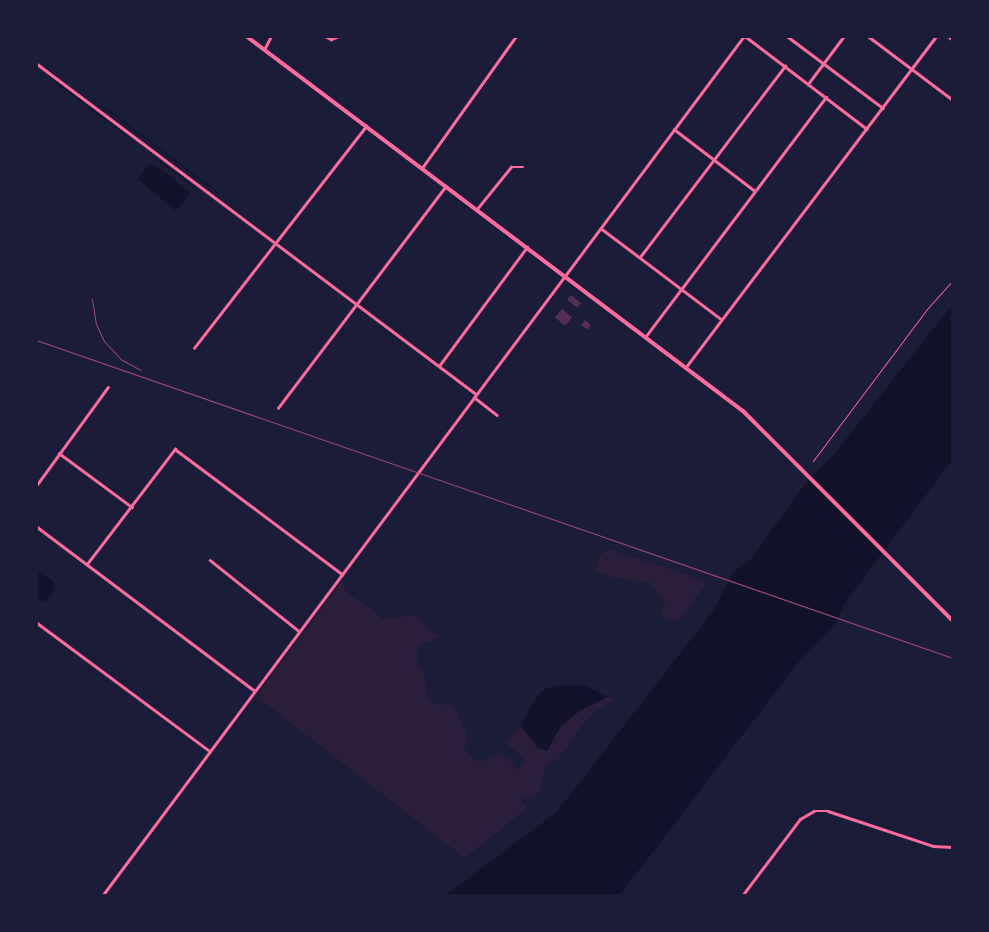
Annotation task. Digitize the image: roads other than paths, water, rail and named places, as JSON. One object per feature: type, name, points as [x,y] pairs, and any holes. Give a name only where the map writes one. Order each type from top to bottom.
[{"type":"main road","points":[[246,36],[646,336],[744,412],[953,621]]},
{"type":"street","points":[[264,50],[271,36]]},
{"type":"street","points":[[325,36],[331,39],[338,36]]},
{"type":"street","points":[[422,168],[516,36]]},
{"type":"street","points":[[102,896],[744,36],[868,129]]},
{"type":"street","points":[[787,36],[883,108]]},
{"type":"street","points":[[808,84],[844,36]]},
{"type":"street","points":[[868,36],[953,100]]},
{"type":"street","points":[[686,367],[868,129],[936,36]]},
{"type":"street","points":[[948,36],[953,40]]},
{"type":"street","points":[[36,62],[356,306],[439,366],[497,415]]},
{"type":"street","points":[[640,257],[716,161],[786,66]]},
{"type":"street","points":[[646,336],[680,288],[826,97]]},
{"type":"street","points":[[194,348],[366,126]]},
{"type":"street","points":[[674,129],[755,191]]},
{"type":"street","points":[[477,209],[511,167],[523,167]]},
{"type":"street","points":[[278,408],[446,186]]},
{"type":"street","points":[[602,228],[721,319]]},
{"type":"street","points":[[439,366],[528,247]]},
{"type":"street","points":[[36,486],[108,387]]},
{"type":"street","points":[[87,564],[175,449],[342,574]]},
{"type":"street","points":[[59,453],[132,507]]},
{"type":"street","points":[[36,526],[254,690]]},
{"type":"street","points":[[210,560],[299,631]]},
{"type":"street","points":[[36,622],[210,751]]},
{"type":"street","points":[[742,896],[800,819],[814,811],[828,811],[933,846],[953,847]]},
{"type":"waterway","points":[[55,81],[127,136]]},
{"type":"waterway","points":[[103,106],[217,192]]},
{"type":"waterway","points":[[160,161],[194,186]]},
{"type":"railway","points":[[92,299],[96,324],[104,341],[122,360],[141,370]]},
{"type":"railway","points":[[36,340],[953,658]]}]
